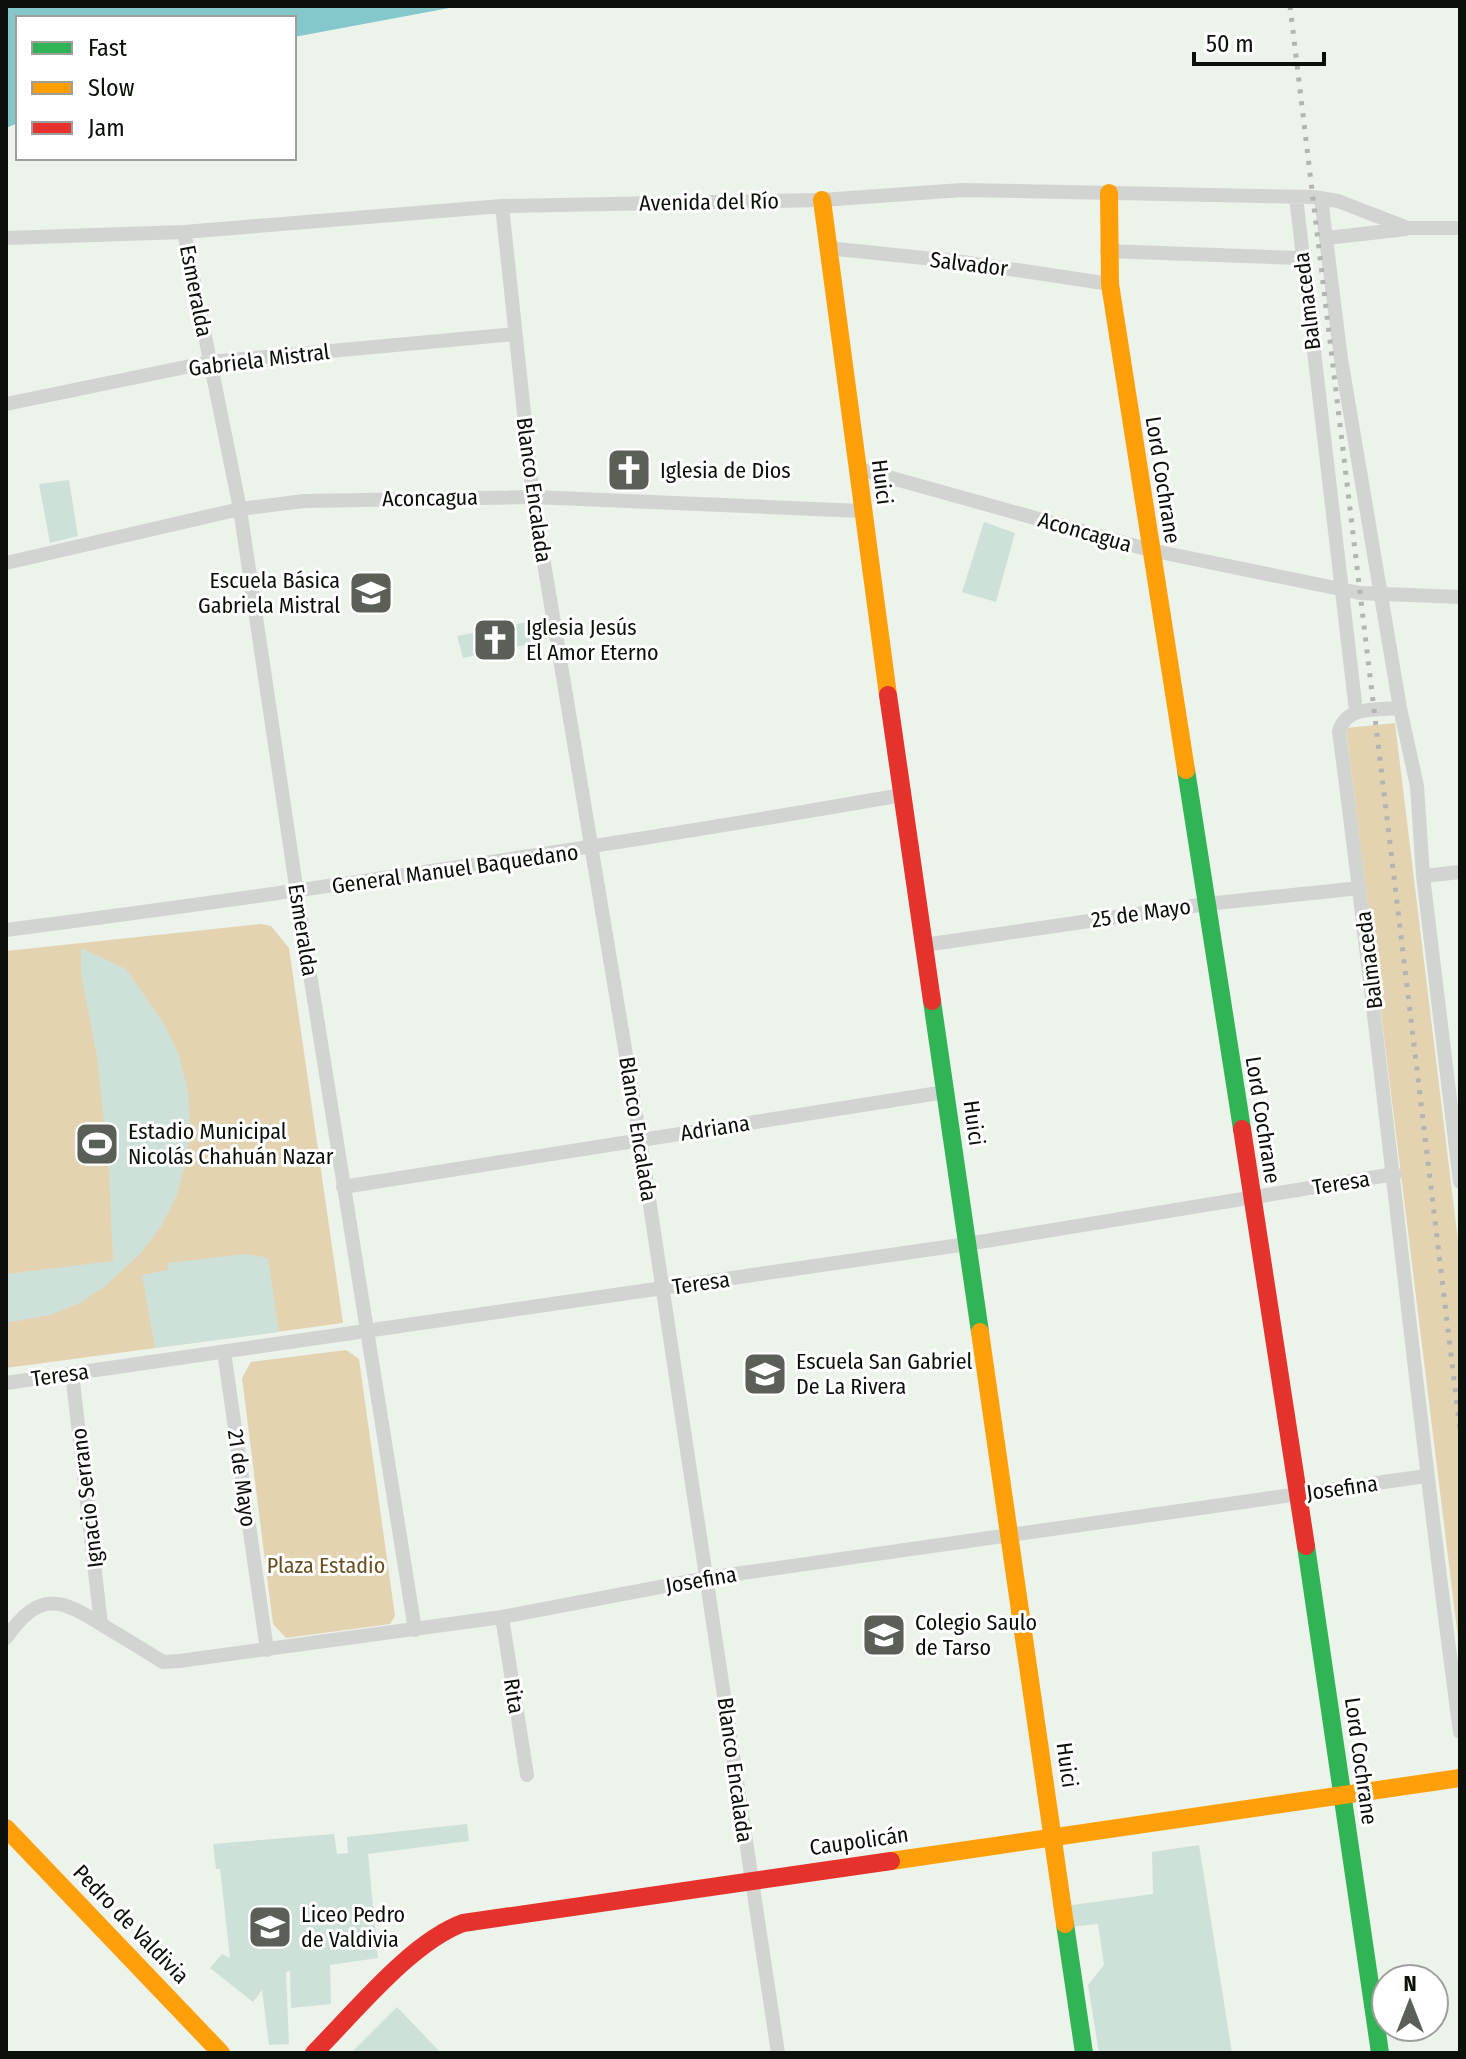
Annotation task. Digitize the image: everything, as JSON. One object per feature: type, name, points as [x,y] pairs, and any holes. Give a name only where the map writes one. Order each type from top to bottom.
[{"type":"street","name":"Avenida del Río","points":[[6,238],[184,232],[502,206],[822,200],[962,190],[1321,198],[1338,201],[1408,228]]},
{"type":"street","name":"Lord Cochrane","points":[[1109,193],[1107,251],[1110,284],[1250,1197],[1299,1495],[1380,2053]]},
{"type":"street","name":"Balmaceda","points":[[1296,197],[1356,711],[1342,722],[1339,731],[1395,1174],[1426,1476],[1460,1732]]},
{"type":"street","name":"Balmaceda","points":[[1321,198],[1341,359],[1400,708],[1417,786],[1423,876],[1460,1182]]},
{"type":"street","name":"Huici","points":[[822,200],[861,511],[1084,2053]]},
{"type":"street","name":"Blanco Encalada","points":[[502,206],[533,497],[664,1289],[778,2053]]},
{"type":"street","name":"Avenida del Río","points":[[1327,238],[1408,228],[1460,228]]},
{"type":"street","name":"Esmeralda","points":[[184,232],[240,509],[297,893],[415,1630]]},
{"type":"street","name":"Salvador","points":[[827,248],[963,262],[1110,284]]},
{"type":"street","points":[[1107,251],[1301,258]]},
{"type":"street","name":"Gabriela Mistral","points":[[6,404],[210,362],[515,334]]},
{"type":"street","name":"Aconcagua","points":[[856,468],[1150,550],[1343,590],[1460,597]]},
{"type":"street","name":"Aconcagua","points":[[6,563],[240,509],[304,501],[533,497],[861,511]]},
{"type":"street","points":[[1356,711],[1400,708]]},
{"type":"street","name":"General Manuel Baquedano","points":[[6,930],[297,893],[591,849],[902,795]]},
{"type":"street","points":[[1423,876],[1460,872]]},
{"type":"street","name":"25 de Mayo","points":[[924,945],[1206,904],[1360,888]]},
{"type":"street","name":"Adriana","points":[[343,1187],[945,1092]]},
{"type":"street","name":"Teresa","points":[[6,1383],[967,1244],[1395,1174]]},
{"type":"street","name":"21 de Mayo","points":[[224,1352],[267,1650]]},
{"type":"street","name":"Ignacio Serrano","points":[[72,1373],[101,1624]]},
{"type":"street","name":"Josefina","points":[[6,1638],[25,1614],[50,1602],[64,1603],[163,1662],[415,1630],[502,1617],[707,1578],[1426,1476]]},
{"type":"street","name":"Rita","points":[[502,1617],[527,1775]]},
{"type":"street","name":"Caupolicán","points":[[314,2053],[423,1945],[453,1926],[1460,1778]]},
{"type":"street","name":"Pedro de Valdivia","points":[[6,1828],[221,2053]]},
{"type":"green space","points":[[1395,723],[1460,1257],[1460,1654],[1346,728]]},
{"type":"green space","name":"Estadio Municipal Nicolás Chahuán Nazar","points":[[261,924],[271,926],[289,948],[343,1323],[6,1368],[6,951]]},
{"type":"green space","name":"Plaza Estadio","points":[[346,1350],[359,1359],[395,1616],[390,1624],[286,1638],[273,1624],[242,1378],[251,1362]]},
{"type":"water","points":[[6,6],[460,6],[296,37],[296,16],[16,16],[16,124],[6,128]]},
{"type":"building","name":"Iglesia de Dios","points":[[618,453],[640,454],[643,489],[617,487]]},
{"type":"building","points":[[69,480],[78,536],[50,543],[39,484]]},
{"type":"building","points":[[984,522],[1015,533],[996,602],[962,592]]},
{"type":"building","name":"Iglesia Jesús El Amor Eterno","points":[[528,622],[534,643],[463,658],[457,636]]},
{"type":"building","points":[[81,948],[126,969],[163,1022],[179,1055],[188,1092],[190,1127],[186,1162],[176,1197],[160,1228],[139,1255],[105,1286],[80,1303],[50,1315],[6,1323],[6,1274],[113,1261],[109,1167],[97,1057],[81,973]]},
{"type":"building","points":[[245,1254],[268,1258],[279,1332],[155,1348],[142,1275],[168,1270],[168,1263]]},
{"type":"building","points":[[467,1824],[469,1841],[368,1854],[378,1958],[330,1965],[331,2004],[291,2008],[290,1971],[286,1972],[289,2044],[269,2045],[262,1990],[253,2002],[210,1968],[222,1954],[230,1958],[220,1869],[216,1869],[213,1844],[334,1834],[337,1854],[348,1853],[347,1837]]},
{"type":"building","points":[[1199,1845],[1232,2053],[1099,2053],[1088,1985],[1104,1965],[1098,1924],[1069,1927],[1065,1906],[1153,1894],[1152,1852]]},
{"type":"building","points":[[397,2007],[441,2053],[351,2053]]},
{"type":"railway","points":[[1290,6],[1460,1430]]},
{"type":"traffic: fast","points":[[1186,770],[1242,1129]]},
{"type":"traffic: fast","points":[[932,1001],[980,1332]]},
{"type":"traffic: fast","points":[[1306,1546],[1380,2053]]},
{"type":"traffic: fast","points":[[1065,1924],[1084,2053]]},
{"type":"traffic: slow","points":[[1109,193],[1110,284],[1186,770]]},
{"type":"traffic: slow","points":[[822,200],[888,695]]},
{"type":"traffic: slow","points":[[980,1332],[1065,1924]]},
{"type":"traffic: slow","points":[[891,1861],[1460,1778]]},
{"type":"traffic: slow","points":[[6,1828],[221,2053]]},
{"type":"traffic: jam","points":[[888,695],[932,1001]]},
{"type":"traffic: jam","points":[[1242,1129],[1306,1546]]},
{"type":"traffic: jam","points":[[314,2053],[404,1962],[443,1932],[463,1923],[891,1861]]},
{"type":"place","name":"Iglesia de Dios","points":[[629,470]]},
{"type":"place","name":"Escuela Básica Gabriela Mistral","points":[[371,593]]},
{"type":"place","name":"Iglesia Jesús El Amor Eterno","points":[[495,640]]},
{"type":"place","name":"Estadio Municipal Nicolás Chahuán Nazar","points":[[97,1144]]},
{"type":"place","name":"Escuela San Gabriel De La Rivera","points":[[765,1374]]},
{"type":"place","name":"Colegio Saulo de Tarso","points":[[884,1635]]},
{"type":"place","name":"Liceo Pedro de Valdivia","points":[[270,1927]]}]
